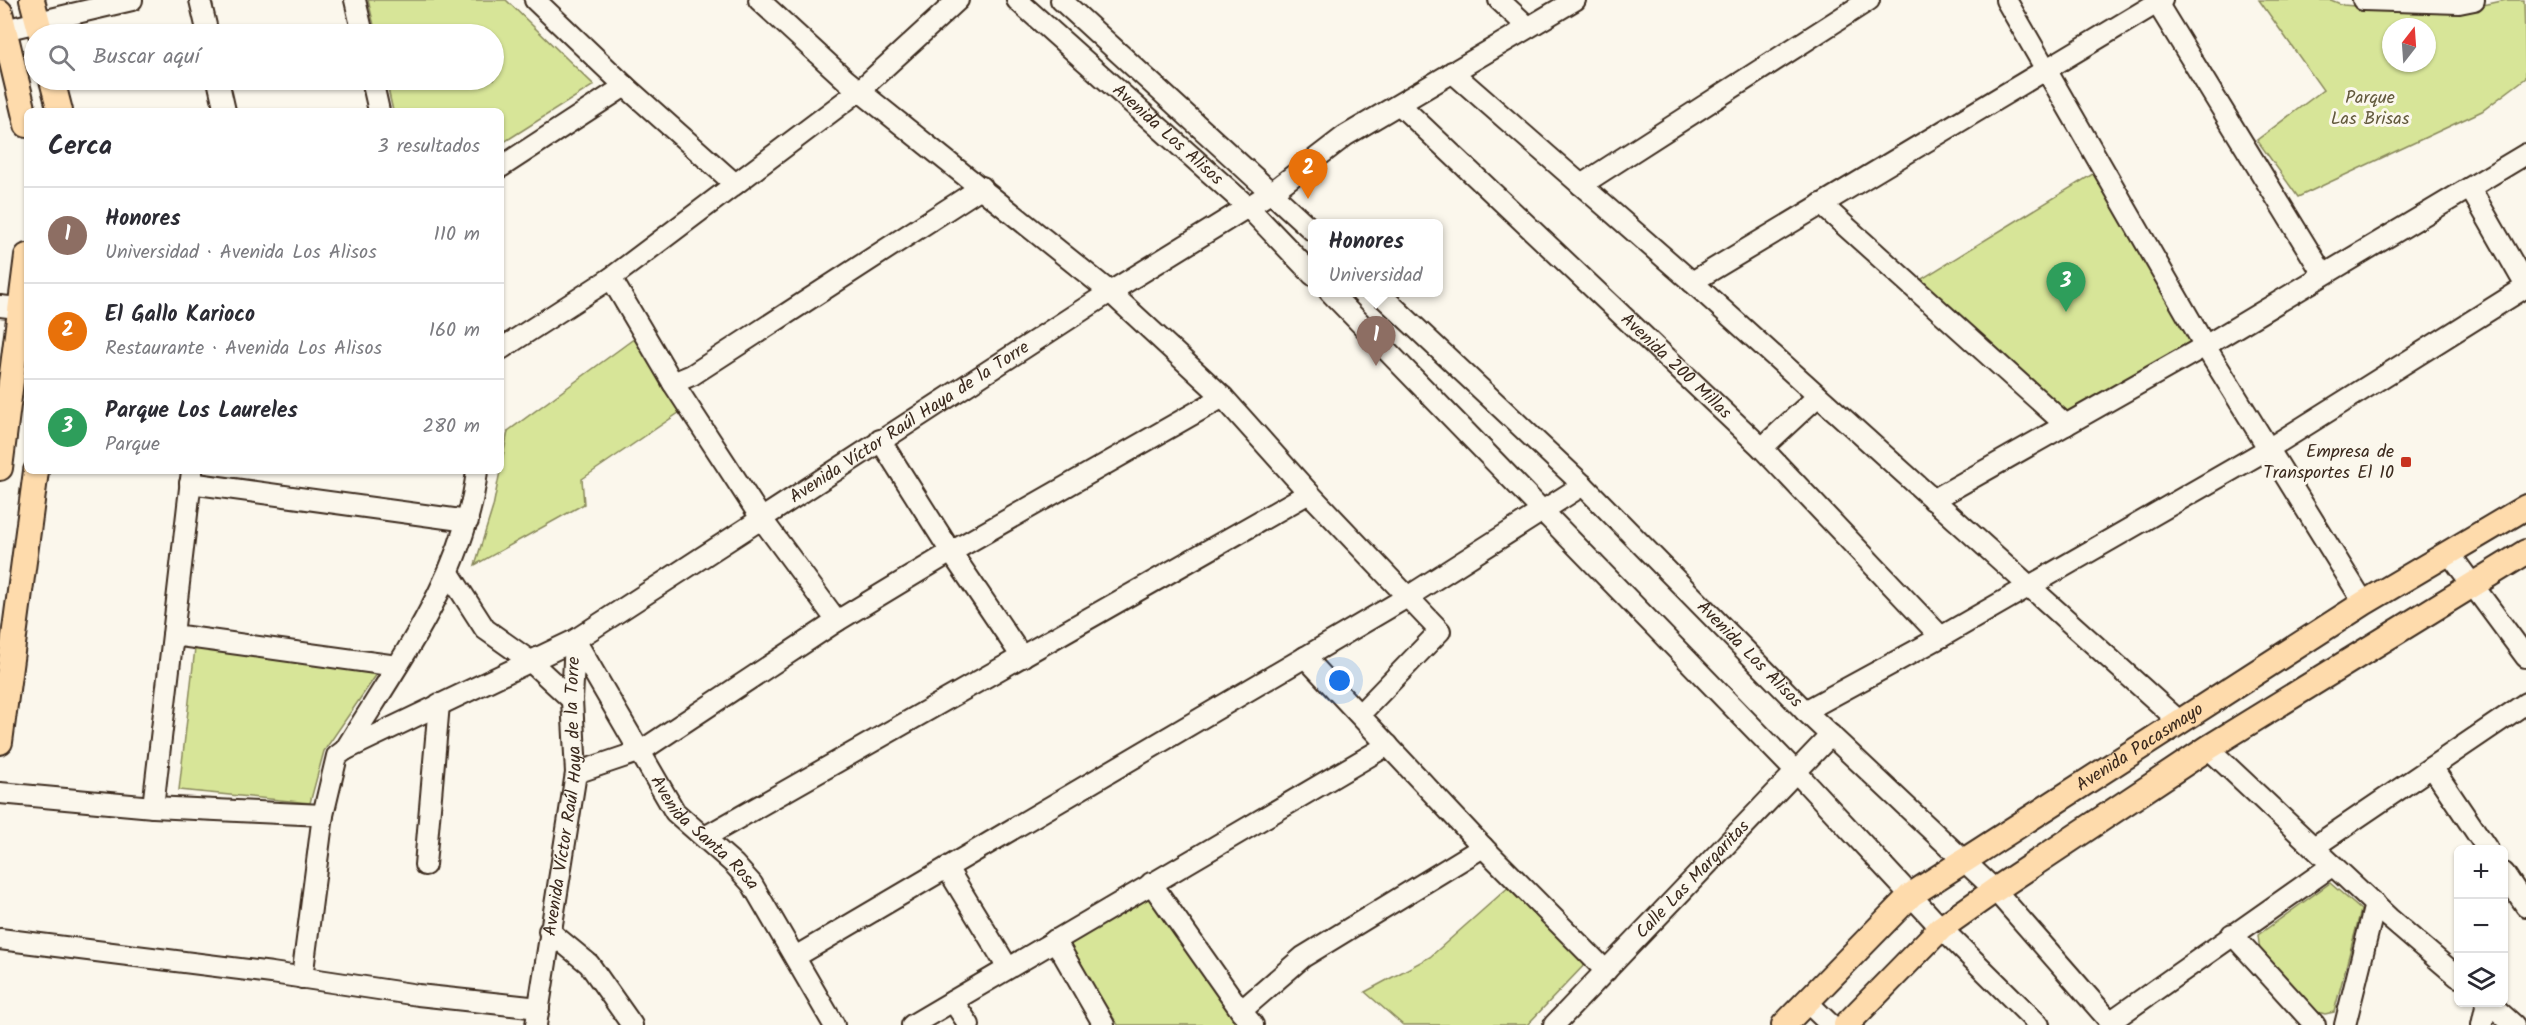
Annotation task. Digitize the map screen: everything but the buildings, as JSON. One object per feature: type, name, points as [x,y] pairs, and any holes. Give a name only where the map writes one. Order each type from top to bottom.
[{"type":"main road","points":[[2,21],[24,113]]},
{"type":"main road","points":[[55,90],[59,108]]},
{"type":"main road","points":[[0,468],[16,308],[24,270]]},
{"type":"main road","points":[[0,742],[36,474]]},
{"type":"main road","name":"Avenida Pacasmayo","points":[[1784,1025],[1911,896],[2364,603],[2526,507]]},
{"type":"main road","points":[[1846,1025],[1941,928],[1995,890],[2208,748],[2526,552]]},
{"type":"street","points":[[2,21],[36,18],[132,0]]},
{"type":"street","points":[[200,0],[206,24]]},
{"type":"street","points":[[355,0],[361,24]]},
{"type":"street","points":[[535,0],[625,86],[735,184]]},
{"type":"street","points":[[759,0],[846,80],[1110,292],[1223,397],[1440,631],[1360,714]]},
{"type":"street","points":[[504,347],[611,278],[860,90],[958,0]]},
{"type":"street","name":"Avenida Los Alisos","points":[[1017,0],[1248,207],[1308,270]]},
{"type":"street","name":"Avenida Los Alisos","points":[[1061,0],[1308,226]]},
{"type":"street","points":[[1499,0],[1528,27]]},
{"type":"street","points":[[1581,185],[1869,0]]},
{"type":"street","points":[[2006,0],[2205,346],[2364,603]]},
{"type":"street","points":[[2363,0],[2459,3],[2474,0]]},
{"type":"street","name":"Avenida Víctor Raúl Haya de la Torre","points":[[537,1016],[576,773],[572,700],[575,640],[1110,292],[1272,192],[1346,136],[1568,2]]},
{"type":"street","points":[[1692,282],[2160,2],[2323,274]]},
{"type":"street","points":[[1452,72],[1692,282],[2180,722]]},
{"type":"street","points":[[504,165],[625,86]]},
{"type":"street","points":[[220,90],[224,108]]},
{"type":"street","points":[[374,90],[378,108]]},
{"type":"street","name":"Avenida 200 Millas","points":[[1400,105],[1762,447],[1941,637]]},
{"type":"street","points":[[1933,500],[2205,346],[2526,154]]},
{"type":"street","points":[[673,383],[692,375],[982,188]]},
{"type":"street","points":[[1805,711],[1941,637],[2268,448],[2526,286],[2470,188]]},
{"type":"street","points":[[1821,204],[2066,425]]},
{"type":"street","points":[[611,278],[673,383],[761,518],[837,621]]},
{"type":"street","points":[[1335,297],[1796,772],[1941,928],[2039,1025]]},
{"type":"street","name":"Avenida Los Alisos","points":[[1383,297],[1583,486],[1805,711],[1965,860],[1995,890],[2112,1023]]},
{"type":"street","points":[[1762,447],[1818,396]]},
{"type":"street","points":[[576,773],[641,751],[837,621],[951,552],[1223,397]]},
{"type":"street","points":[[880,440],[951,552],[1022,657]]},
{"type":"street","points":[[345,750],[397,666],[449,573],[468,521],[476,474]]},
{"type":"street","points":[[153,807],[191,477],[468,521]]},
{"type":"street","points":[[795,957],[1409,596],[1583,486]]},
{"type":"street","points":[[705,837],[1309,492]]},
{"type":"street","points":[[2449,553],[2526,657]]},
{"type":"street","points":[[449,573],[485,628],[530,661],[572,700]]},
{"type":"street","points":[[173,635],[397,666]]},
{"type":"street","points":[[302,978],[322,815],[338,756],[345,750],[575,640]]},
{"type":"street","name":"Avenida Santa Rosa","points":[[575,640],[675,812],[705,837],[752,884],[834,1025]]},
{"type":"street","points":[[1305,657],[1483,847],[1606,971]]},
{"type":"street","points":[[2314,847],[2526,703]]},
{"type":"street","points":[[425,865],[439,704]]},
{"type":"street","name":"Calle Las Margaritas","points":[[1554,1025],[1831,735]]},
{"type":"street","points":[[912,1025],[1388,745]]},
{"type":"street","points":[[2208,748],[2375,904],[2454,973]]},
{"type":"street","points":[[2432,767],[2485,845]]},
{"type":"street","points":[[0,793],[153,807],[322,815]]},
{"type":"street","points":[[1151,883],[1247,1018],[1303,957],[1483,847]]},
{"type":"street","points":[[2112,1023],[2232,934],[2333,865]]},
{"type":"street","points":[[947,868],[1008,968]]},
{"type":"street","points":[[2508,879],[2526,906]]},
{"type":"street","points":[[2345,1025],[2375,904]]},
{"type":"street","points":[[549,931],[589,964],[632,1025]]},
{"type":"street","points":[[2232,934],[2316,1025]]},
{"type":"street","points":[[0,939],[302,978],[537,1016]]},
{"type":"street","points":[[1054,940],[1104,1025]]},
{"type":"street","points":[[953,1001],[969,1025]]},
{"type":"street","points":[[1807,1002],[1831,1025]]},
{"type":"street","points":[[2482,1025],[2487,1007]]},
{"type":"street","points":[[2494,1007],[2514,1025]]},
{"type":"green space","points":[[368,0],[506,0],[594,85],[504,142],[504,108],[392,108],[388,90],[504,90],[504,24],[374,24]]},
{"type":"green space","name":"Parque Las Brisas","points":[[2259,0],[2331,0],[2343,5],[2400,10],[2461,10],[2506,0],[2524,0],[2526,78],[2482,111],[2298,197],[2257,140],[2323,90]]},
{"type":"green space","points":[[2096,172],[2196,344],[2067,417],[1920,280]]},
{"type":"green space","points":[[635,338],[683,410],[582,479],[584,504],[475,565],[493,507],[500,474],[504,474],[504,451],[508,431]]},
{"type":"green space","points":[[195,648],[379,671],[324,751],[310,803],[179,790]]},
{"type":"green space","points":[[2330,883],[2361,910],[2334,1012],[2325,1014],[2314,1011],[2260,952],[2258,935]]},
{"type":"green space","points":[[1511,885],[1587,962],[1527,1025],[1403,1025],[1365,992],[1430,957]]},
{"type":"green space","points":[[1146,892],[1243,1025],[1118,1025],[1064,941]]},
{"type":"place","name":"El Gallo Karioco","points":[[1308,199]]},
{"type":"place","name":"Parque Los Laureles","points":[[2066,312]]},
{"type":"place","name":"Honores","points":[[1376,366]]},
{"type":"place","name":"Empresa de Transportes El 10","points":[[2406,462]]}]
